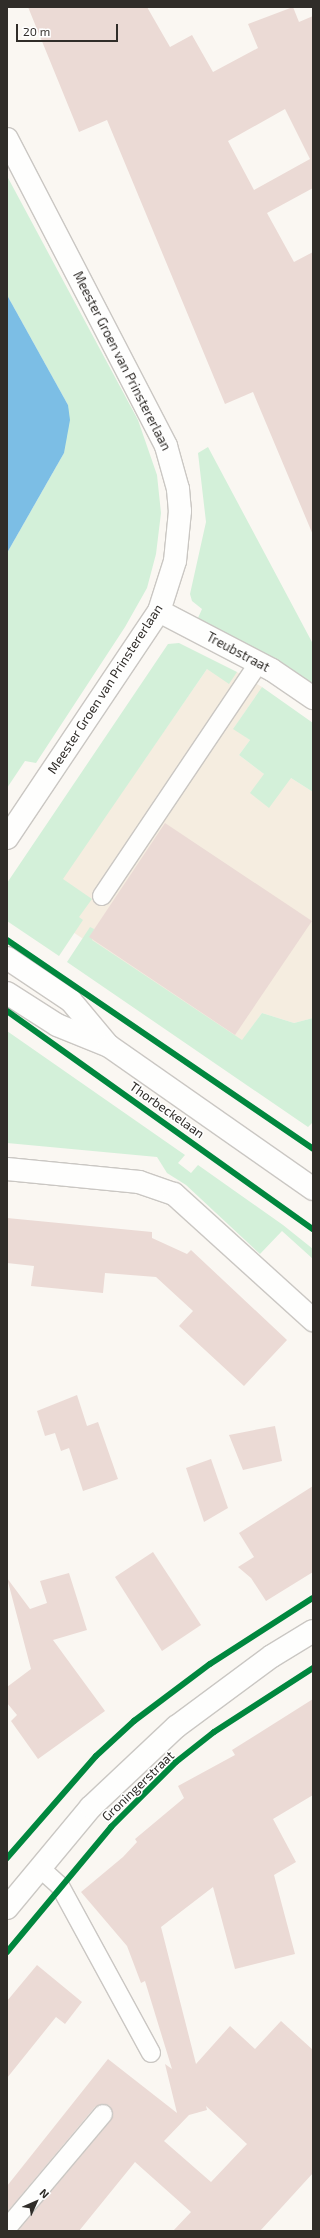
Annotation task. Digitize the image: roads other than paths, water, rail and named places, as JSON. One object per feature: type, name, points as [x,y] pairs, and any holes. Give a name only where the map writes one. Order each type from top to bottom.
[{"type":"street","name":"Meester Groen van Prinstererlaan","points":[[7,139],[143,398],[173,466],[178,489],[180,533],[168,587],[159,612],[7,838]]},
{"type":"street","name":"Treubstraat","points":[[159,612],[259,662],[313,698]]},
{"type":"street","name":"Thorbeckelaan","points":[[7,958],[71,1001],[109,1046]]},
{"type":"street","name":"Thorbeckelaan","points":[[7,993],[57,1025],[109,1046],[313,1189]]},
{"type":"street","points":[[7,1169],[139,1182],[174,1194],[313,1320]]},
{"type":"street","name":"Groningerstraat","points":[[7,1908],[91,1807],[176,1728],[272,1656],[313,1631]]},
{"type":"lane","points":[[102,896],[259,662]]},
{"type":"lane","points":[[40,1868],[60,1886],[151,2054]]},
{"type":"lane","points":[[7,2228],[103,2114]]},
{"type":"water","points":[[7,295],[68,405],[70,420],[64,453],[7,553]]}]
